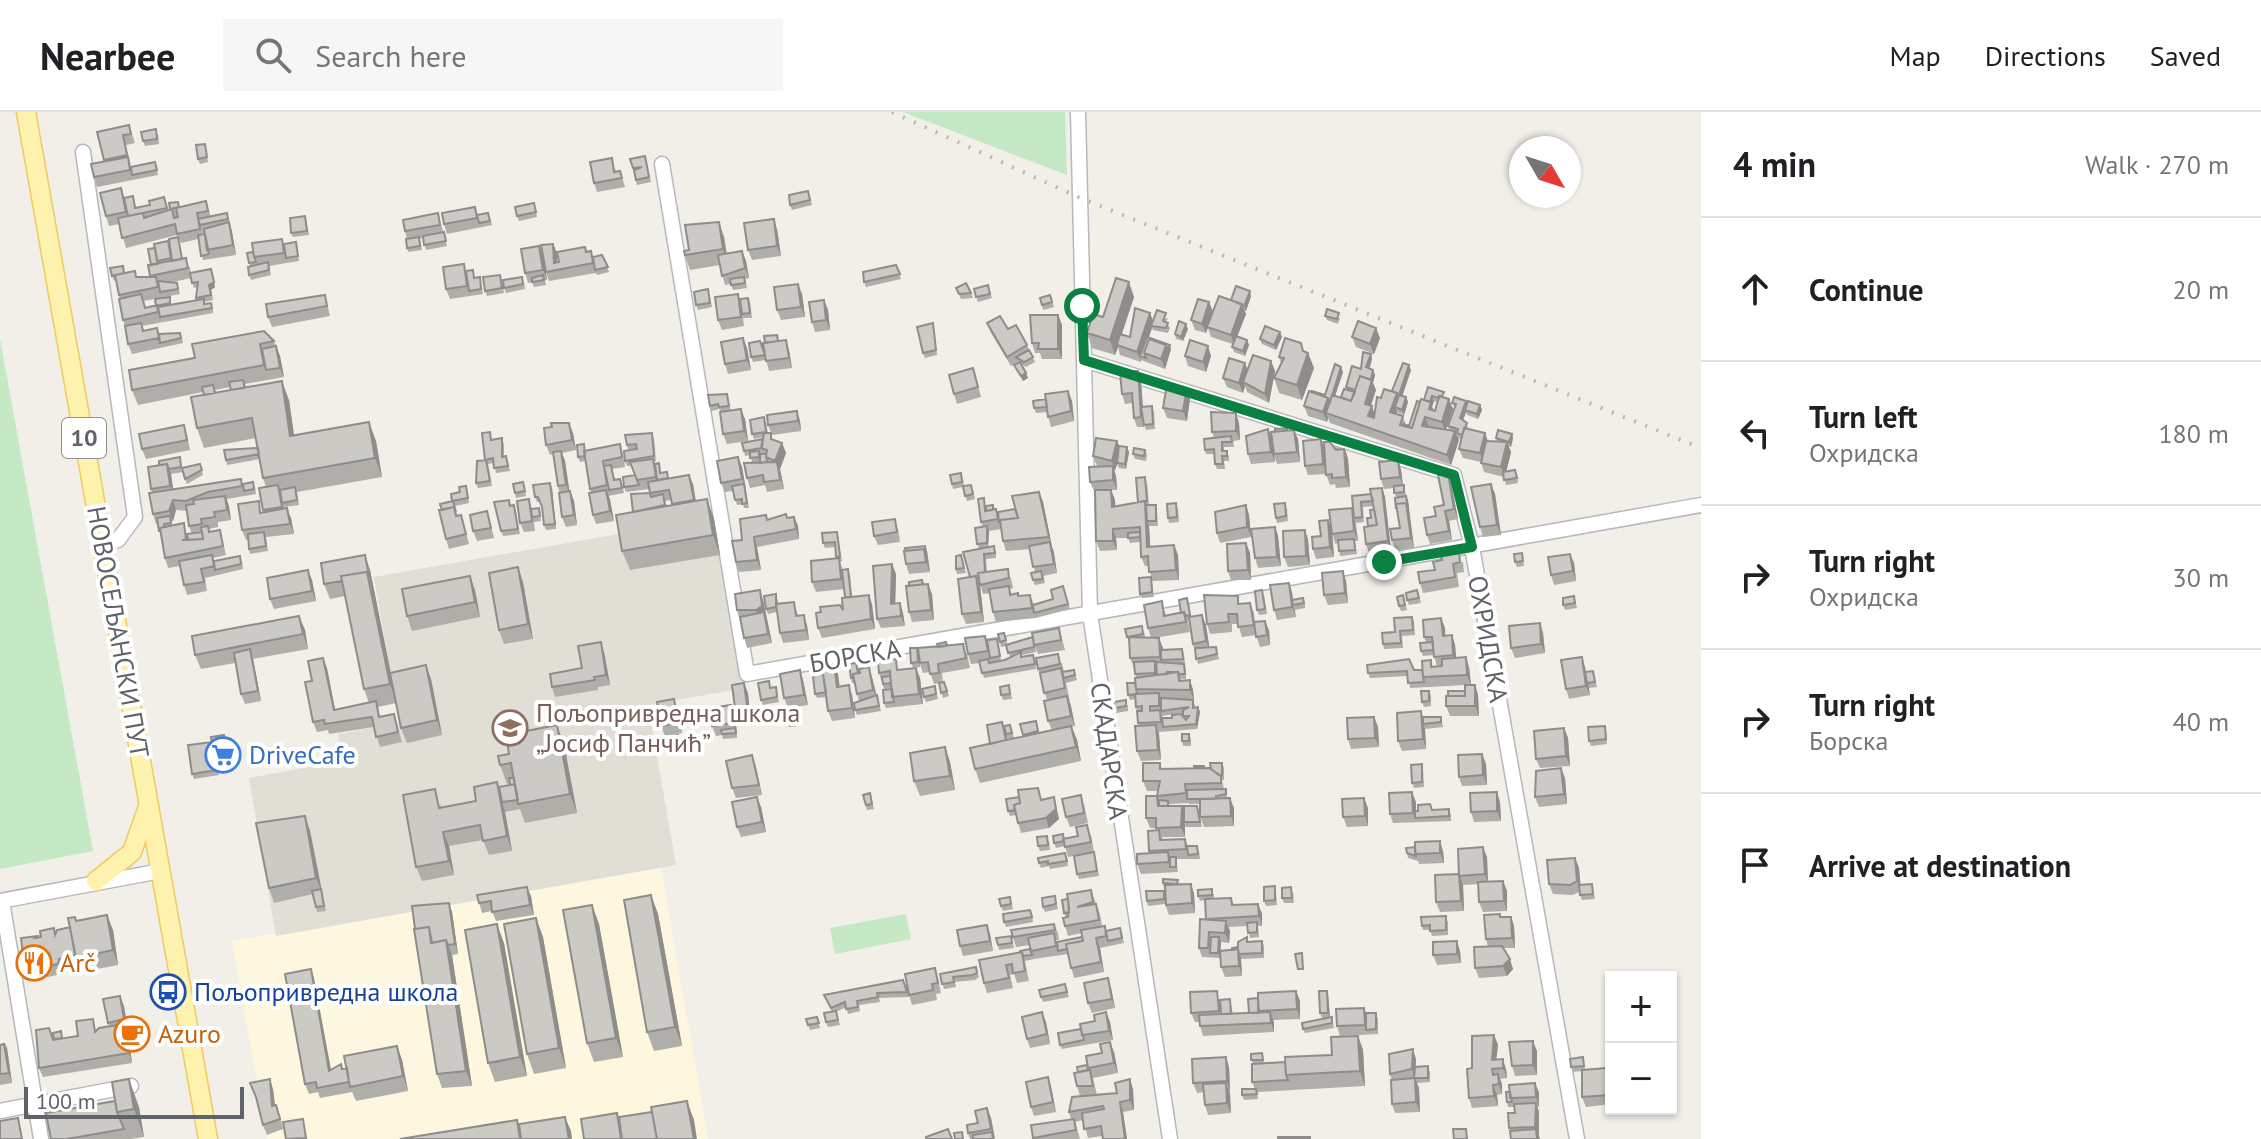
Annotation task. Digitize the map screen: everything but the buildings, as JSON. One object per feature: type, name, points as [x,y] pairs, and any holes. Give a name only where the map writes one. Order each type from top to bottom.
[{"type":"main road","name":"НОВОСЕЉАНСКИ ПУТ","points":[[26,118],[208,1139]]},
{"type":"main road","points":[[96,881],[132,852],[148,805]]},
{"type":"street","name":"СКАДАРСКА","points":[[1078,112],[1090,614],[1170,1139]]},
{"type":"street","points":[[83,152],[135,517],[118,540],[103,545]]},
{"type":"street","name":"БОРСКА","points":[[662,164],[747,674],[1701,505]]},
{"type":"street","name":"ОХРИДСКА","points":[[1084,360],[1444,469],[1454,475],[1472,547],[1577,1139]]},
{"type":"street","points":[[41,1139],[1,901],[161,871]]},
{"type":"street","points":[[0,1111],[131,1086]]},
{"type":"shaded area","name":"Пољопривредна школа „Јосиф Панчић”","points":[[715,517],[745,688],[648,705],[676,865],[276,936],[249,778],[342,761],[338,734],[399,723],[374,577]]},
{"type":"shaded area","points":[[661,868],[708,1139],[267,1139],[232,941]]},
{"type":"green space","points":[[903,112],[1065,112],[1067,175]]},
{"type":"green space","points":[[0,339],[93,851],[0,869]]},
{"type":"green space","points":[[906,914],[911,939],[835,954],[830,928]]},
{"type":"railway","points":[[892,112],[1078,197],[1701,448]]},
{"type":"place","name":"Пољопривредна школа „Јосиф Панчић”","points":[[510,728]]},
{"type":"place","name":"DriveCafe","points":[[223,755]]},
{"type":"place","name":"Arč","points":[[34,963]]},
{"type":"place","name":"Пољопривредна школа","points":[[168,992]]},
{"type":"place","name":"Azuro","points":[[132,1034]]},
{"type":"route","points":[[1082,306],[1084,360],[1444,469],[1454,475],[1472,547],[1384,562]]}]
